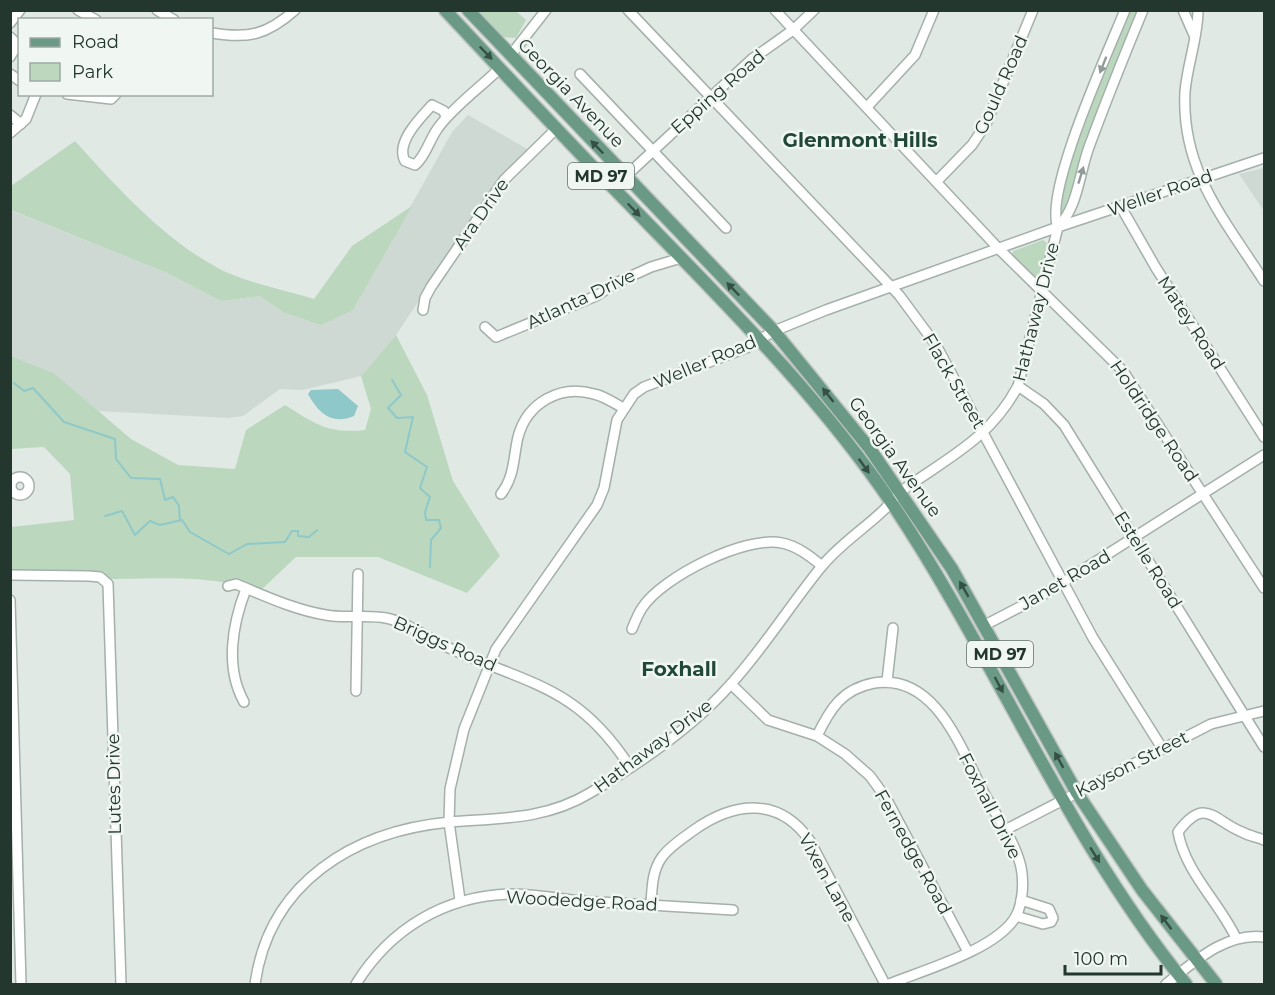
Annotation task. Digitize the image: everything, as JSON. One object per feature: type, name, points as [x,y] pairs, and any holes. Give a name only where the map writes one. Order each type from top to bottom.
[{"type":"main road","name":"Georgia Avenue","points":[[445,10],[556,129],[760,340],[846,442],[892,503],[956,606],[1062,800],[1098,860],[1182,980]]},
{"type":"main road","name":"Georgia Avenue","points":[[468,10],[774,331],[834,403],[900,492],[952,569],[1077,793],[1142,890],[1196,962],[1216,984]]},
{"type":"street","points":[[10,23],[20,10]]},
{"type":"street","points":[[78,10],[92,18]]},
{"type":"street","points":[[213,33],[239,36],[261,34],[273,28],[295,10]]},
{"type":"street","points":[[510,56],[546,10]]},
{"type":"street","name":"Flack Street","points":[[628,10],[892,288],[936,345],[1093,638],[1162,748]]},
{"type":"street","name":"Holdridge Road","points":[[775,10],[1042,294],[1084,330],[1123,371],[1264,588]]},
{"type":"street","name":"Epping Road","points":[[613,188],[710,96],[752,59],[794,30],[814,10]]},
{"type":"street","points":[[867,107],[915,55],[934,10]]},
{"type":"street","name":"Gould Road","points":[[937,181],[972,145],[986,124],[1034,10]]},
{"type":"street","name":"Hathaway Drive","points":[[255,984],[260,952],[272,922],[291,896],[314,874],[334,860],[371,841],[410,829],[449,822],[502,821],[534,816],[589,794],[692,721],[731,684],[822,566],[892,503],[900,492],[984,434],[1007,406],[1018,386],[1058,227],[1054,211],[1070,151],[1125,10]]},
{"type":"street","name":"Hathaway Drive","points":[[1058,227],[1068,218],[1088,151],[1143,10]]},
{"type":"street","points":[[1183,10],[1194,34]]},
{"type":"street","points":[[1198,10],[1185,88],[1184,117],[1190,153],[1200,179],[1264,281]]},
{"type":"street","points":[[10,36],[18,46],[10,57]]},
{"type":"street","points":[[446,118],[444,111],[432,105],[409,135],[402,150],[405,161],[415,165],[420,161],[437,129],[446,118],[500,68]]},
{"type":"street","points":[[580,74],[726,228]]},
{"type":"street","points":[[10,134],[21,124],[31,109],[35,96]]},
{"type":"street","points":[[85,96],[111,99],[114,96]]},
{"type":"street","points":[[10,115],[21,124]]},
{"type":"street","name":"Ara Drive","points":[[423,310],[425,298],[431,287],[504,180],[556,129]]},
{"type":"street","name":"Weller Road","points":[[460,900],[449,822],[450,789],[457,752],[490,664],[506,632],[597,505],[604,488],[612,435],[623,408],[634,394],[644,387],[746,348],[774,331],[1058,227],[1264,158]]},
{"type":"street","name":"Matey Road","points":[[1120,207],[1150,259],[1264,437]]},
{"type":"street","name":"Atlanta Drive","points":[[485,327],[496,337],[596,296],[616,283],[651,267],[681,258]]},
{"type":"street","name":"Estelle Road","points":[[1018,386],[1044,404],[1065,425],[1264,747]]},
{"type":"street","points":[[501,494],[512,478],[522,427],[534,408],[543,400],[558,393],[579,391],[596,394],[623,408]]},
{"type":"street","name":"Janet Road","points":[[985,625],[1064,582],[1264,455]]},
{"type":"street","points":[[632,629],[642,607],[683,574],[717,555],[747,544],[783,543],[803,552],[822,566]]},
{"type":"street","name":"Lutes Drive","points":[[10,574],[100,577],[108,584],[121,984]]},
{"type":"street","points":[[356,691],[358,574]]},
{"type":"street","name":"Briggs Road","points":[[228,586],[236,584],[308,612],[396,621],[448,648],[546,687],[574,703],[603,729],[630,767]]},
{"type":"street","points":[[244,702],[234,684],[233,638],[246,589]]},
{"type":"street","points":[[10,600],[16,972],[21,984]]},
{"type":"street","points":[[817,736],[832,706],[845,694],[860,686],[887,681],[893,628]]},
{"type":"street","name":"Foxhall Drive","points":[[887,681],[920,693],[937,709],[1005,830],[1022,868],[1021,900],[1016,916],[996,939],[887,984]]},
{"type":"street","name":"Fernedge Road","points":[[731,684],[768,720],[817,736],[845,754],[870,776],[886,798],[968,952]]},
{"type":"street","name":"Kayson Street","points":[[1005,830],[1211,724],[1264,711]]},
{"type":"street","name":"Vixen Lane","points":[[651,905],[655,870],[663,856],[678,841],[725,812],[755,807],[778,813],[803,831],[810,841],[887,984]]},
{"type":"street","points":[[1236,938],[1225,915],[1186,858],[1178,832],[1188,820],[1207,813],[1217,816],[1240,832],[1264,840]]},
{"type":"street","name":"Woodedge Road","points":[[356,984],[371,960],[392,939],[430,912],[460,900],[510,894],[733,910]]},
{"type":"street","points":[[1016,916],[1043,924],[1051,922],[1053,918],[1046,907],[1021,900]]},
{"type":"street","points":[[1166,984],[1182,980],[1196,962],[1236,938],[1264,938]]},
{"type":"shaded area","points":[[468,115],[529,150],[497,184],[396,335],[361,376],[303,390],[280,389],[243,416],[228,418],[98,411],[54,373],[11,356],[10,210],[167,273],[221,301],[260,296],[283,312],[353,310],[452,132]]},
{"type":"shaded area","points":[[1264,168],[1264,211],[1239,174]]},
{"type":"green space","points":[[478,11],[516,11],[526,20],[516,38],[502,37]]},
{"type":"green space","points":[[1129,11],[1139,11],[1065,215],[1059,217],[1058,210],[1080,132]]},
{"type":"green space","points":[[75,141],[159,227],[198,256],[228,273],[314,299],[352,246],[412,206],[353,310],[321,325],[283,312],[260,296],[221,301],[167,273],[11,210],[11,186]]},
{"type":"green space","points":[[1043,240],[1049,245],[1041,278],[1034,280],[1012,257],[1013,251]]},
{"type":"green space","points":[[396,335],[427,395],[453,481],[500,556],[467,593],[378,557],[296,557],[260,591],[202,580],[84,579],[11,575],[11,527],[74,520],[70,474],[44,447],[11,449],[11,356],[54,373],[131,439],[178,465],[235,469],[246,430],[285,405],[331,429],[365,430],[371,409],[361,376]]},
{"type":"water","points":[[338,389],[358,406],[354,416],[339,419],[327,416],[308,394],[311,390]]},
{"type":"waterway","points":[[392,380],[401,395],[388,408],[397,418],[413,417],[405,452],[427,467],[420,488],[430,497],[425,512],[426,520],[439,520],[441,528],[431,540],[430,567]]},
{"type":"waterway","points":[[14,383],[24,391],[33,388],[64,422],[115,439],[116,459],[131,478],[160,479],[165,500],[173,497],[179,506],[180,521]]},
{"type":"waterway","points":[[105,516],[122,511],[135,535],[150,521],[160,525],[182,520],[190,532],[229,554],[247,544],[285,542],[292,531],[298,531],[298,536],[309,537],[317,530]]},
{"type":"district","name":"Glenmont Hills","points":[[860,140]]},
{"type":"district","name":"Foxhall","points":[[679,669]]}]
